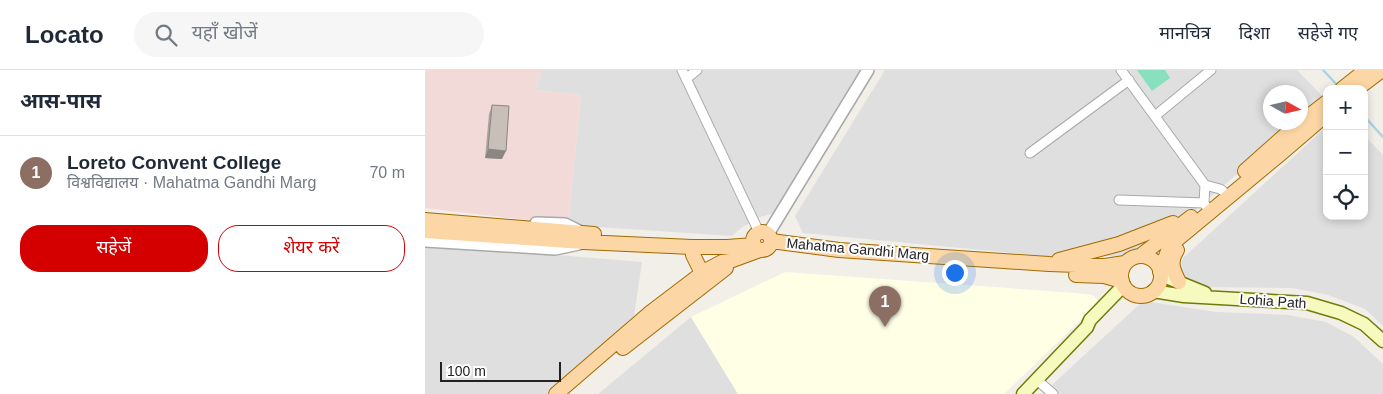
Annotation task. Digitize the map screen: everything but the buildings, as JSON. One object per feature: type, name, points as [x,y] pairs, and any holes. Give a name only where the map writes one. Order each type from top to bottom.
[{"type":"main road","points":[[1354,85],[1366,70]]},
{"type":"main road","points":[[1356,85],[1382,70]]},
{"type":"main road","points":[[1308,116],[1323,105]]},
{"type":"main road","points":[[1292,130],[1223,196],[1173,242],[1168,251],[1159,282],[1153,291],[1142,296],[1134,294],[1125,286],[1121,276],[1125,264],[1139,256],[1205,205],[1223,196],[1323,117]]},
{"type":"main road","points":[[1179,282],[1173,271],[1172,262],[1175,252],[1208,219],[1223,196]]},
{"type":"main road","points":[[425,220],[584,238]]},
{"type":"main road","points":[[1049,264],[1119,244],[1172,223],[1185,221]]},
{"type":"main road","points":[[425,231],[564,236]]},
{"type":"main road","name":"Mahatma Gandhi Marg","points":[[584,238],[762,241],[839,250],[1049,264],[1105,266],[1125,264]]},
{"type":"main road","name":"Mahatma Gandhi Marg","points":[[584,238],[692,247],[727,247],[762,241],[814,252],[896,262],[1104,276],[1125,286]]},
{"type":"main road","points":[[564,392],[651,312],[702,274],[722,262],[730,261],[762,241]]},
{"type":"main road","points":[[692,247],[693,255],[702,274]]},
{"type":"main road","points":[[1139,256],[1154,260],[1159,267],[1160,274]]},
{"type":"main road","points":[[564,392],[601,366],[725,269],[730,261]]},
{"type":"main road","points":[[1160,274],[1215,297]]},
{"type":"main road","points":[[1023,394],[1087,327],[1094,326],[1125,286]]},
{"type":"main road","name":"Lohia Path","points":[[1153,291],[1184,296],[1273,302],[1307,302],[1341,312],[1364,324],[1383,342]]},
{"type":"street","points":[[697,70],[684,74],[762,241]]},
{"type":"street","points":[[762,241],[868,70]]},
{"type":"street","points":[[1119,200],[1205,205],[1205,185],[1121,70]]},
{"type":"street","points":[[1155,116],[1211,70]]},
{"type":"street","points":[[1030,153],[1129,80]]},
{"type":"street","points":[[1205,185],[1220,189],[1223,196]]},
{"type":"street","points":[[425,213],[565,224],[584,238]]},
{"type":"street","points":[[425,240],[555,249],[584,238]]},
{"type":"street","points":[[1037,380],[1053,394]]},
{"type":"shaded area","points":[[425,70],[542,70],[536,90],[581,95],[568,225],[425,208]]},
{"type":"shaded area","points":[[542,70],[861,70],[778,212],[760,217],[741,228],[732,236],[568,225],[581,95],[536,90]]},
{"type":"shaded area","points":[[885,70],[1297,70],[1323,97],[1308,112],[1308,85],[1263,85],[1263,130],[1288,130],[1161,240],[1122,256],[1056,257],[803,233],[795,216]]},
{"type":"shaded area","points":[[1323,130],[1323,220],[1368,220],[1368,139],[1383,155],[1383,326],[1365,309],[1328,295],[1292,288],[1199,287],[1177,276],[1183,258]]},
{"type":"shaded area","points":[[425,241],[460,247],[642,262],[634,316],[547,394],[425,394]]},
{"type":"shaded area","points":[[785,272],[1075,293],[1093,295],[1099,302],[1004,394],[738,394],[691,317]]},
{"type":"shaded area","points":[[1143,301],[1217,312],[1288,315],[1326,322],[1354,337],[1383,364],[1383,394],[1042,394]]},
{"type":"shaded area","points":[[691,317],[738,394],[598,394]]},
{"type":"green space","points":[[1137,70],[1165,70],[1170,78],[1152,91]]},
{"type":"waterway","points":[[1323,70],[1337,85]]},
{"type":"waterway","points":[[1368,120],[1383,137]]},
{"type":"place","name":"Loreto Convent College","points":[[885,327]]}]
